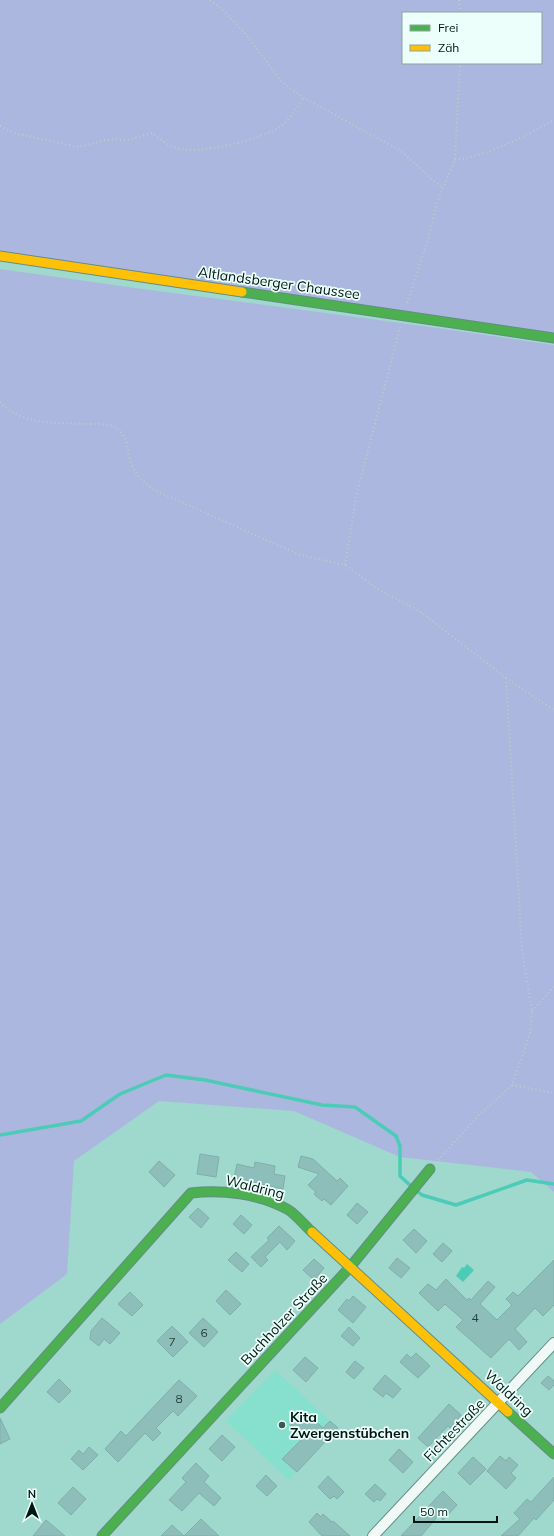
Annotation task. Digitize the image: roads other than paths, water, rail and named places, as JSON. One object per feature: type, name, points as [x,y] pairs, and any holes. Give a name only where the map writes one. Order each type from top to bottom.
[{"type":"street","name":"Altlandsberger Chaussee","points":[[0,256],[554,338]]},
{"type":"street","name":"Buchholzer Straße","points":[[102,1536],[351,1266],[430,1170]]},
{"type":"street","name":"Waldring","points":[[0,1408],[191,1193],[202,1190],[222,1192],[275,1203],[288,1210],[351,1266],[554,1454]]},
{"type":"street","name":"Fichtestraße","points":[[374,1536],[554,1343]]},
{"type":"waterway","points":[[0,1135],[81,1121],[120,1094],[166,1075],[205,1080],[322,1105],[355,1107],[396,1136],[400,1146],[400,1176],[412,1187]]},
{"type":"waterway","points":[[417,1191],[422,1195],[456,1205],[527,1180],[554,1184]]},
{"type":"place","name":"Kita Zwergenstübchen","points":[[282,1425]]}]
